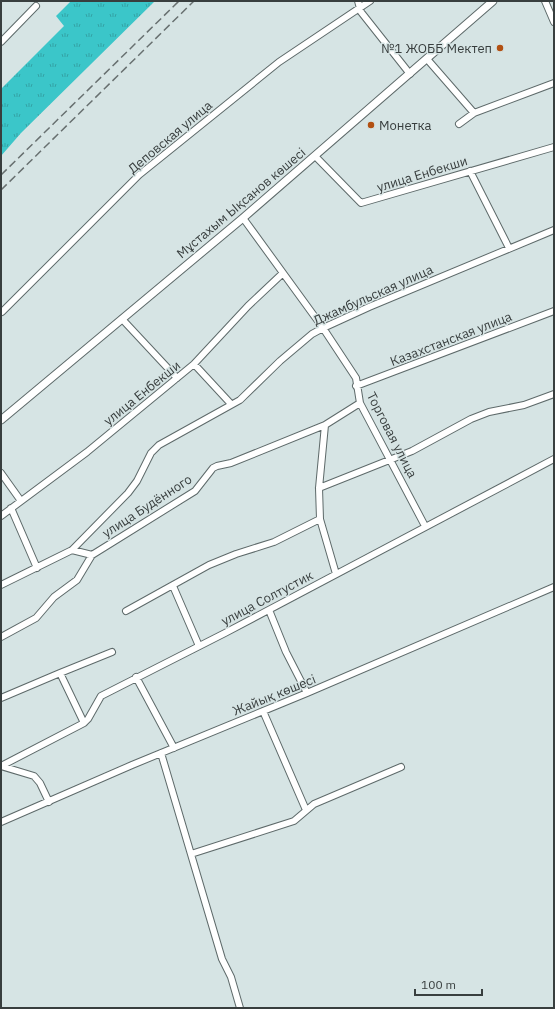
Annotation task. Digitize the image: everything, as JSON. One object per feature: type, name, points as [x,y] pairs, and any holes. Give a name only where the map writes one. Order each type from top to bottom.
[{"type":"main road","name":"Мұстахым Ықсанов көшесі","points":[[1,420],[243,218],[493,1]]},
{"type":"street","name":"Деповская улица","points":[[2,312],[139,175],[280,62],[359,4],[370,1]]},
{"type":"street","points":[[546,1],[554,22]]},
{"type":"street","points":[[359,4],[361,12],[410,74]]},
{"type":"street","points":[[1,42],[36,6]]},
{"type":"street","points":[[427,59],[474,113]]},
{"type":"street","points":[[459,124],[474,113],[554,83]]},
{"type":"street","name":"улица Енбекши","points":[[315,156],[361,204],[554,147]]},
{"type":"street","points":[[470,171],[509,248]]},
{"type":"street","name":"Торговая улица","points":[[243,218],[323,328],[356,378],[356,386],[360,403],[425,526]]},
{"type":"street","name":"Джамбульская улица","points":[[1,585],[72,550],[128,493],[137,481],[152,453],[159,445],[240,400],[280,361],[312,334],[369,307],[554,230]]},
{"type":"street","name":"улица Енбекши","points":[[1,516],[87,452],[194,364],[248,306],[283,273]]},
{"type":"street","name":"Казахстанская улица","points":[[356,386],[554,312]]},
{"type":"street","points":[[122,319],[177,378]]},
{"type":"street","points":[[194,364],[231,404]]},
{"type":"street","points":[[319,488],[412,451],[426,442],[458,427],[471,419],[490,412],[524,404],[554,394]]},
{"type":"street","name":"улица Будённого","points":[[1,637],[36,618],[54,597],[77,580],[92,555],[195,492],[213,468],[231,463],[325,425],[360,403]]},
{"type":"street","points":[[325,425],[319,488],[320,519],[336,574]]},
{"type":"street","name":"улица Солтустик","points":[[1,766],[84,722],[88,719],[101,696],[269,610],[554,459]]},
{"type":"street","points":[[1,473],[21,501]]},
{"type":"street","points":[[11,508],[37,568]]},
{"type":"street","points":[[126,611],[208,565],[274,542],[320,519]]},
{"type":"street","points":[[72,550],[92,555]]},
{"type":"street","points":[[173,586],[199,646]]},
{"type":"street","name":"Жайық көшесі","points":[[1,822],[554,587]]},
{"type":"street","points":[[269,610],[286,652],[307,693]]},
{"type":"street","points":[[1,698],[112,652]]},
{"type":"street","points":[[60,673],[84,722]]},
{"type":"street","points":[[136,677],[174,748]]},
{"type":"street","points":[[262,711],[306,810]]},
{"type":"street","points":[[161,753],[222,958],[231,977],[240,1008]]},
{"type":"street","points":[[1,766],[34,776],[40,783],[49,802]]},
{"type":"street","points":[[191,854],[294,822],[314,804],[401,767]]},
{"type":"green space","points":[[71,1],[155,1],[21,133],[1,156],[1,89],[64,26],[56,16]]},
{"type":"railway","points":[[1,175],[179,1]]},
{"type":"railway","points":[[1,190],[194,1]]},
{"type":"place","name":"№1 ЖОББ Мектеп","points":[[500,48]]},
{"type":"place","name":"Монетка","points":[[371,125]]}]
